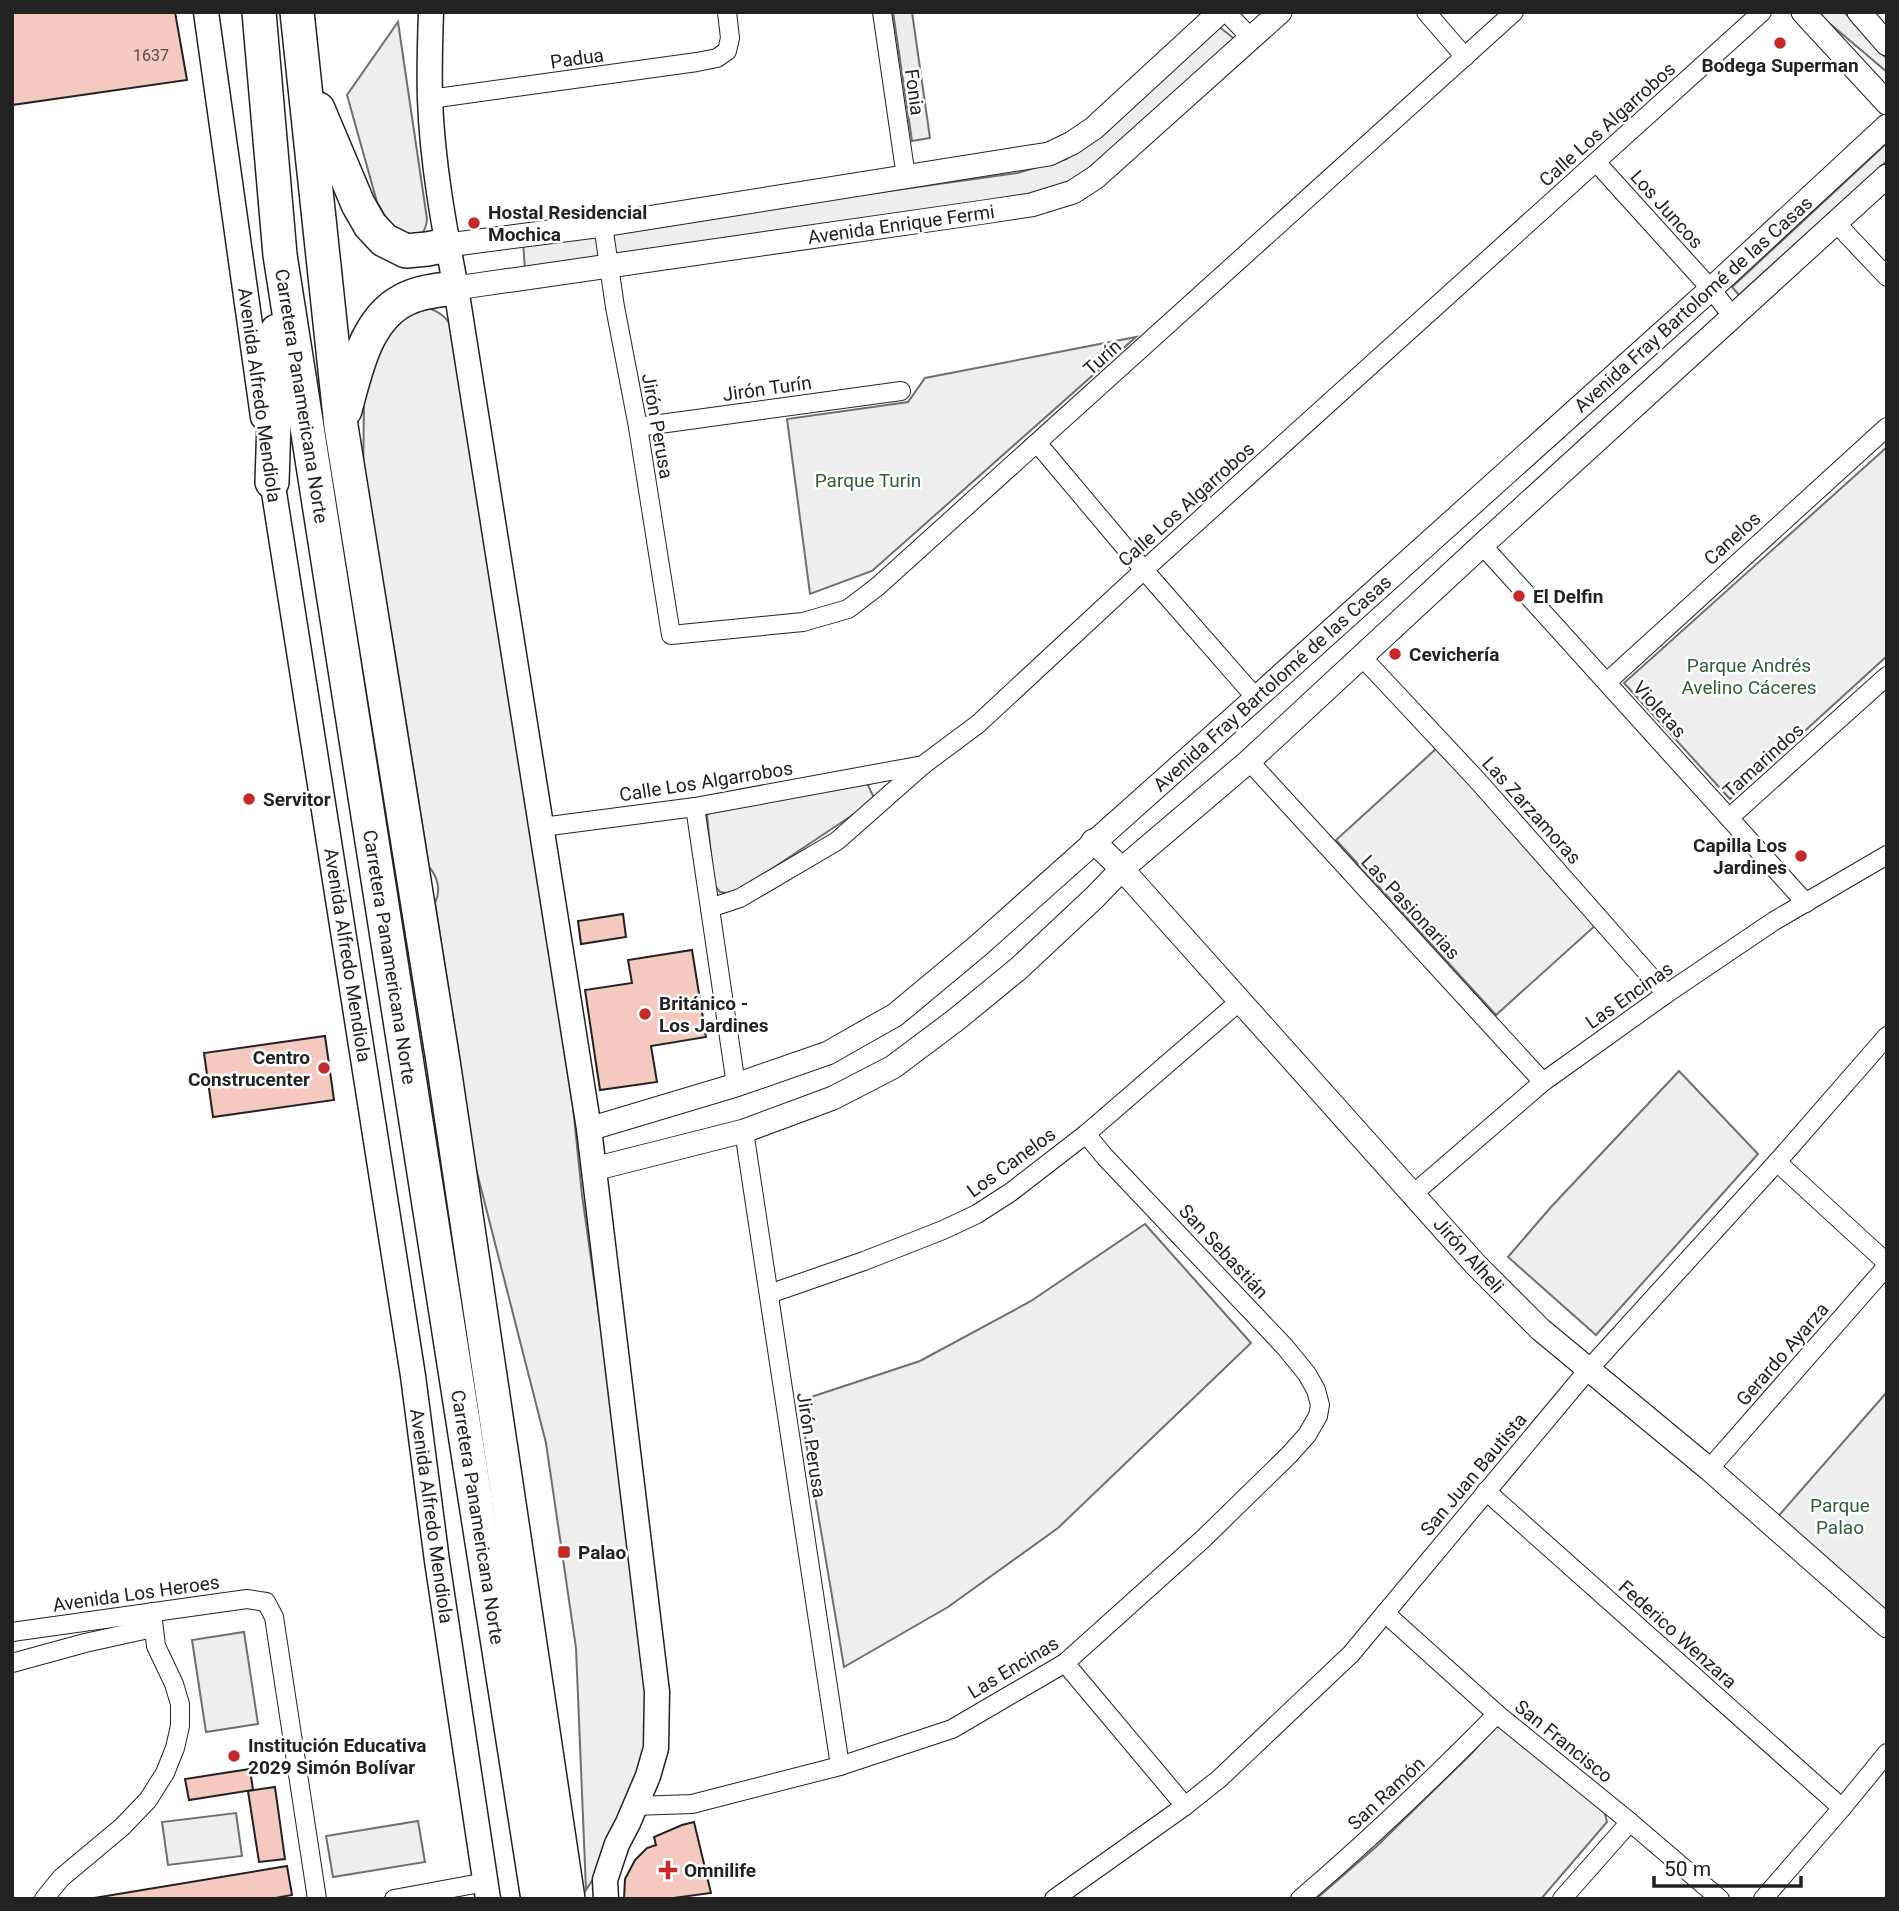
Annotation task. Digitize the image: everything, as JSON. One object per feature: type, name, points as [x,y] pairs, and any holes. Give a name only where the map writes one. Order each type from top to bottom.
[{"type":"highway","name":"Carretera Panamericana Norte","points":[[259,12],[280,255],[538,1899]]},
{"type":"highway","name":"Carretera Panamericana Norte","points":[[297,12],[341,426],[445,1074],[568,1899]]},
{"type":"highway","points":[[304,76],[358,204],[370,225],[384,240],[406,251],[448,245]]},
{"type":"highway","points":[[272,482],[280,255]]},
{"type":"highway","points":[[341,426],[362,353],[375,327],[388,311],[405,298],[424,292],[456,288]]},
{"type":"main road","name":"Avenida Alfredo Mendiola","points":[[206,12],[272,482],[397,1269],[439,1575],[487,1890]]},
{"type":"main road","points":[[430,12],[430,99],[434,142],[448,245],[589,1129],[657,1692],[656,1748],[648,1776],[617,1844],[605,1880],[606,1899]]},
{"type":"street","name":"Padua","points":[[430,99],[717,58],[727,51],[730,38],[727,12]]},
{"type":"street","name":"Fonia","points":[[882,12],[906,177]]},
{"type":"street","points":[[448,245],[603,225],[1049,154],[1094,128],[1220,12]]},
{"type":"street","points":[[1226,12],[1251,38]]},
{"type":"street","name":"Avenida Enrique Fermi","points":[[456,288],[1019,207],[1073,192],[1096,177],[1280,12]]},
{"type":"street","points":[[1426,12],[1465,57]]},
{"type":"street","name":"Turín","points":[[671,635],[803,622],[848,609],[877,587],[1038,444],[1514,12]]},
{"type":"street","name":"Calle Los Algarrobos","points":[[542,827],[695,807],[923,765],[978,724],[1144,570],[1762,12]]},
{"type":"street","points":[[1802,12],[1887,103]]},
{"type":"street","points":[[1859,12],[1887,44]]},
{"type":"street","name":"Avenida Fray Bartolomé de las Casas","points":[[589,1129],[736,1085],[828,1053],[895,1015],[978,946],[1256,698],[1711,289],[1887,126]]},
{"type":"street","name":"Los Juncos","points":[[1596,162],[1711,289],[1732,317]]},
{"type":"street","name":"Avenida Fray Bartolomé de las Casas","points":[[594,1169],[744,1130],[833,1098],[893,1068],[957,1019],[1018,968],[1122,869],[1249,761],[1887,176]]},
{"type":"street","points":[[1836,223],[1887,277]]},
{"type":"street","name":"Jirón Perusa","points":[[603,225],[671,635]]},
{"type":"street","name":"Jirón Turín","points":[[638,427],[901,391]]},
{"type":"street","name":"Canelos","points":[[1607,682],[1887,427]]},
{"type":"street","points":[[1038,444],[1256,698]]},
{"type":"street","name":"Violetas","points":[[1482,545],[1805,903]]},
{"type":"street","name":"Las Zarzamoras","points":[[1362,657],[1478,781],[1666,994]]},
{"type":"street","name":"Tamarindos","points":[[1729,818],[1887,676]]},
{"type":"street","name":"Las Pasionarias","points":[[1249,761],[1543,1082]]},
{"type":"street","points":[[710,908],[740,898],[837,841],[923,765]]},
{"type":"street","points":[[695,807],[736,1085]]},
{"type":"street","name":"Jirón Alheli","points":[[1093,841],[1122,869],[1511,1301],[1588,1370],[1709,1469],[1887,1626]]},
{"type":"street","name":"Las Encinas","points":[[1413,1194],[1543,1082],[1666,994],[1774,921],[1887,855]]},
{"type":"street","name":"Los Canelos","points":[[769,1294],[898,1248],[977,1214],[1011,1192],[1086,1134],[1240,1001]]},
{"type":"street","name":"San Juan Bautista","points":[[1061,1897],[1219,1779],[1351,1654],[1588,1370],[1884,1044]]},
{"type":"street","name":"Jirón Perusa","points":[[744,1130],[840,1766]]},
{"type":"street","name":"San Sebastián","points":[[1086,1134],[1285,1347],[1307,1374],[1316,1390],[1320,1405]]},
{"type":"street","points":[[1777,1162],[1887,1265]]},
{"type":"street","name":"Gerardo Ayarza","points":[[1709,1469],[1887,1265]]},
{"type":"street","name":"Las Encinas","points":[[634,1806],[692,1804],[840,1766],[952,1729],[1065,1663],[1203,1539],[1289,1455],[1307,1435],[1318,1416],[1320,1405]]},
{"type":"street","name":"Federico Wenzara","points":[[1486,1491],[1842,1808]]},
{"type":"street","name":"Avenida Los Heroes","points":[[12,1632],[153,1620],[247,1599],[266,1602],[274,1617],[317,1899]]},
{"type":"street","name":"San Francisco","points":[[1385,1613],[1497,1714],[1720,1899]]},
{"type":"street","points":[[12,1663],[85,1643],[153,1620],[156,1646],[174,1684],[180,1704],[180,1726],[175,1748],[165,1773],[148,1800],[61,1878],[44,1899]]},
{"type":"street","points":[[1065,1663],[1185,1806]]},
{"type":"street","name":"San Ramón","points":[[1300,1899],[1371,1837],[1497,1714]]},
{"type":"street","points":[[1763,1899],[1887,1754]]},
{"type":"street","points":[[1562,1899],[1630,1822]]},
{"type":"street","points":[[394,1899],[487,1890]]},
{"type":"green space","points":[[1816,12],[1844,12],[1887,59],[1887,72]]},
{"type":"green space","points":[[398,22],[427,219],[423,231],[413,239],[389,223],[377,202],[347,95]]},
{"type":"green space","points":[[1218,26],[1236,40],[1079,178],[1039,195],[525,270],[523,242],[1017,173],[1066,159],[1104,130]]},
{"type":"green space","points":[[1887,143],[1887,161],[1739,295],[1732,287]]},
{"type":"green space","points":[[426,307],[443,316],[455,332],[573,1107],[601,1329],[645,1608],[647,1718],[644,1748],[635,1781],[597,1873],[586,1890],[576,1648],[546,1443],[472,1153],[435,903],[438,884],[429,867],[395,654],[371,517],[363,490],[364,399],[369,366],[395,320]]},
{"type":"green space","name":"Parque Turin","points":[[1136,337],[872,571],[810,594],[787,419],[908,402],[925,378]]},
{"type":"green space","name":"Parque Andrés Avelino Cáceres","points":[[1887,447],[1887,656],[1730,799],[1624,683]]},
{"type":"green space","points":[[1437,748],[1597,924],[1496,1015],[1336,840]]},
{"type":"green space","points":[[867,783],[875,800],[734,894],[720,892],[714,885],[707,815],[710,813]]},
{"type":"green space","points":[[1679,1071],[1758,1154],[1596,1335],[1508,1257],[1551,1207]]},
{"type":"green space","points":[[1145,1224],[1251,1343],[1058,1528],[948,1607],[844,1667],[799,1401],[920,1361],[1031,1301]]},
{"type":"green space","name":"Parque Palao","points":[[1887,1392],[1887,1610],[1884,1614],[1775,1520]]},
{"type":"green space","points":[[244,1632],[258,1724],[206,1732],[192,1640]]},
{"type":"green space","points":[[1499,1725],[1604,1810],[1607,1822],[1541,1899],[1316,1899],[1377,1846],[1472,1753],[1494,1727]]},
{"type":"green space","points":[[236,1813],[242,1856],[168,1865],[162,1822]]},
{"type":"green space","points":[[418,1821],[425,1862],[333,1877],[326,1836]]},
{"type":"shaded area","points":[[893,12],[912,12],[930,138],[912,141]]},
{"type":"building","points":[[12,12],[175,12],[187,80],[12,105]]},
{"type":"building","points":[[623,914],[626,937],[581,944],[578,921]]},
{"type":"building","name":"Británico - Los Jardines","points":[[692,950],[706,1037],[651,1046],[657,1082],[600,1090],[585,990],[632,983],[628,960]]},
{"type":"building","points":[[325,1036],[334,1100],[213,1117],[204,1053]]},
{"type":"building","points":[[250,1769],[253,1790],[189,1800],[185,1779]]},
{"type":"building","points":[[275,1787],[285,1859],[259,1862],[248,1791]]},
{"type":"building","name":"Omnilife","points":[[694,1822],[711,1893],[666,1899],[624,1899],[625,1879],[635,1860],[647,1848],[656,1845],[654,1837]]},
{"type":"building","points":[[287,1866],[292,1895],[270,1899],[88,1899]]},
{"type":"place","name":"Bodega Superman","points":[[1780,43]]},
{"type":"place","name":"Hostal Residencial Mochica","points":[[474,223]]},
{"type":"place","name":"El Delfin","points":[[1519,596]]},
{"type":"place","name":"Cevichería","points":[[1395,654]]},
{"type":"place","name":"Servitor","points":[[249,799]]},
{"type":"place","name":"Capilla Los Jardines","points":[[1801,856]]},
{"type":"place","name":"Británico - Los Jardines","points":[[645,1014]]},
{"type":"place","name":"Centro Construcenter","points":[[324,1068]]},
{"type":"place","name":"Palao","points":[[564,1552]]},
{"type":"place","name":"Institución Educativa 2029 Simón Bolívar","points":[[234,1756]]},
{"type":"place","name":"Omnilife","points":[[668,1870]]}]
